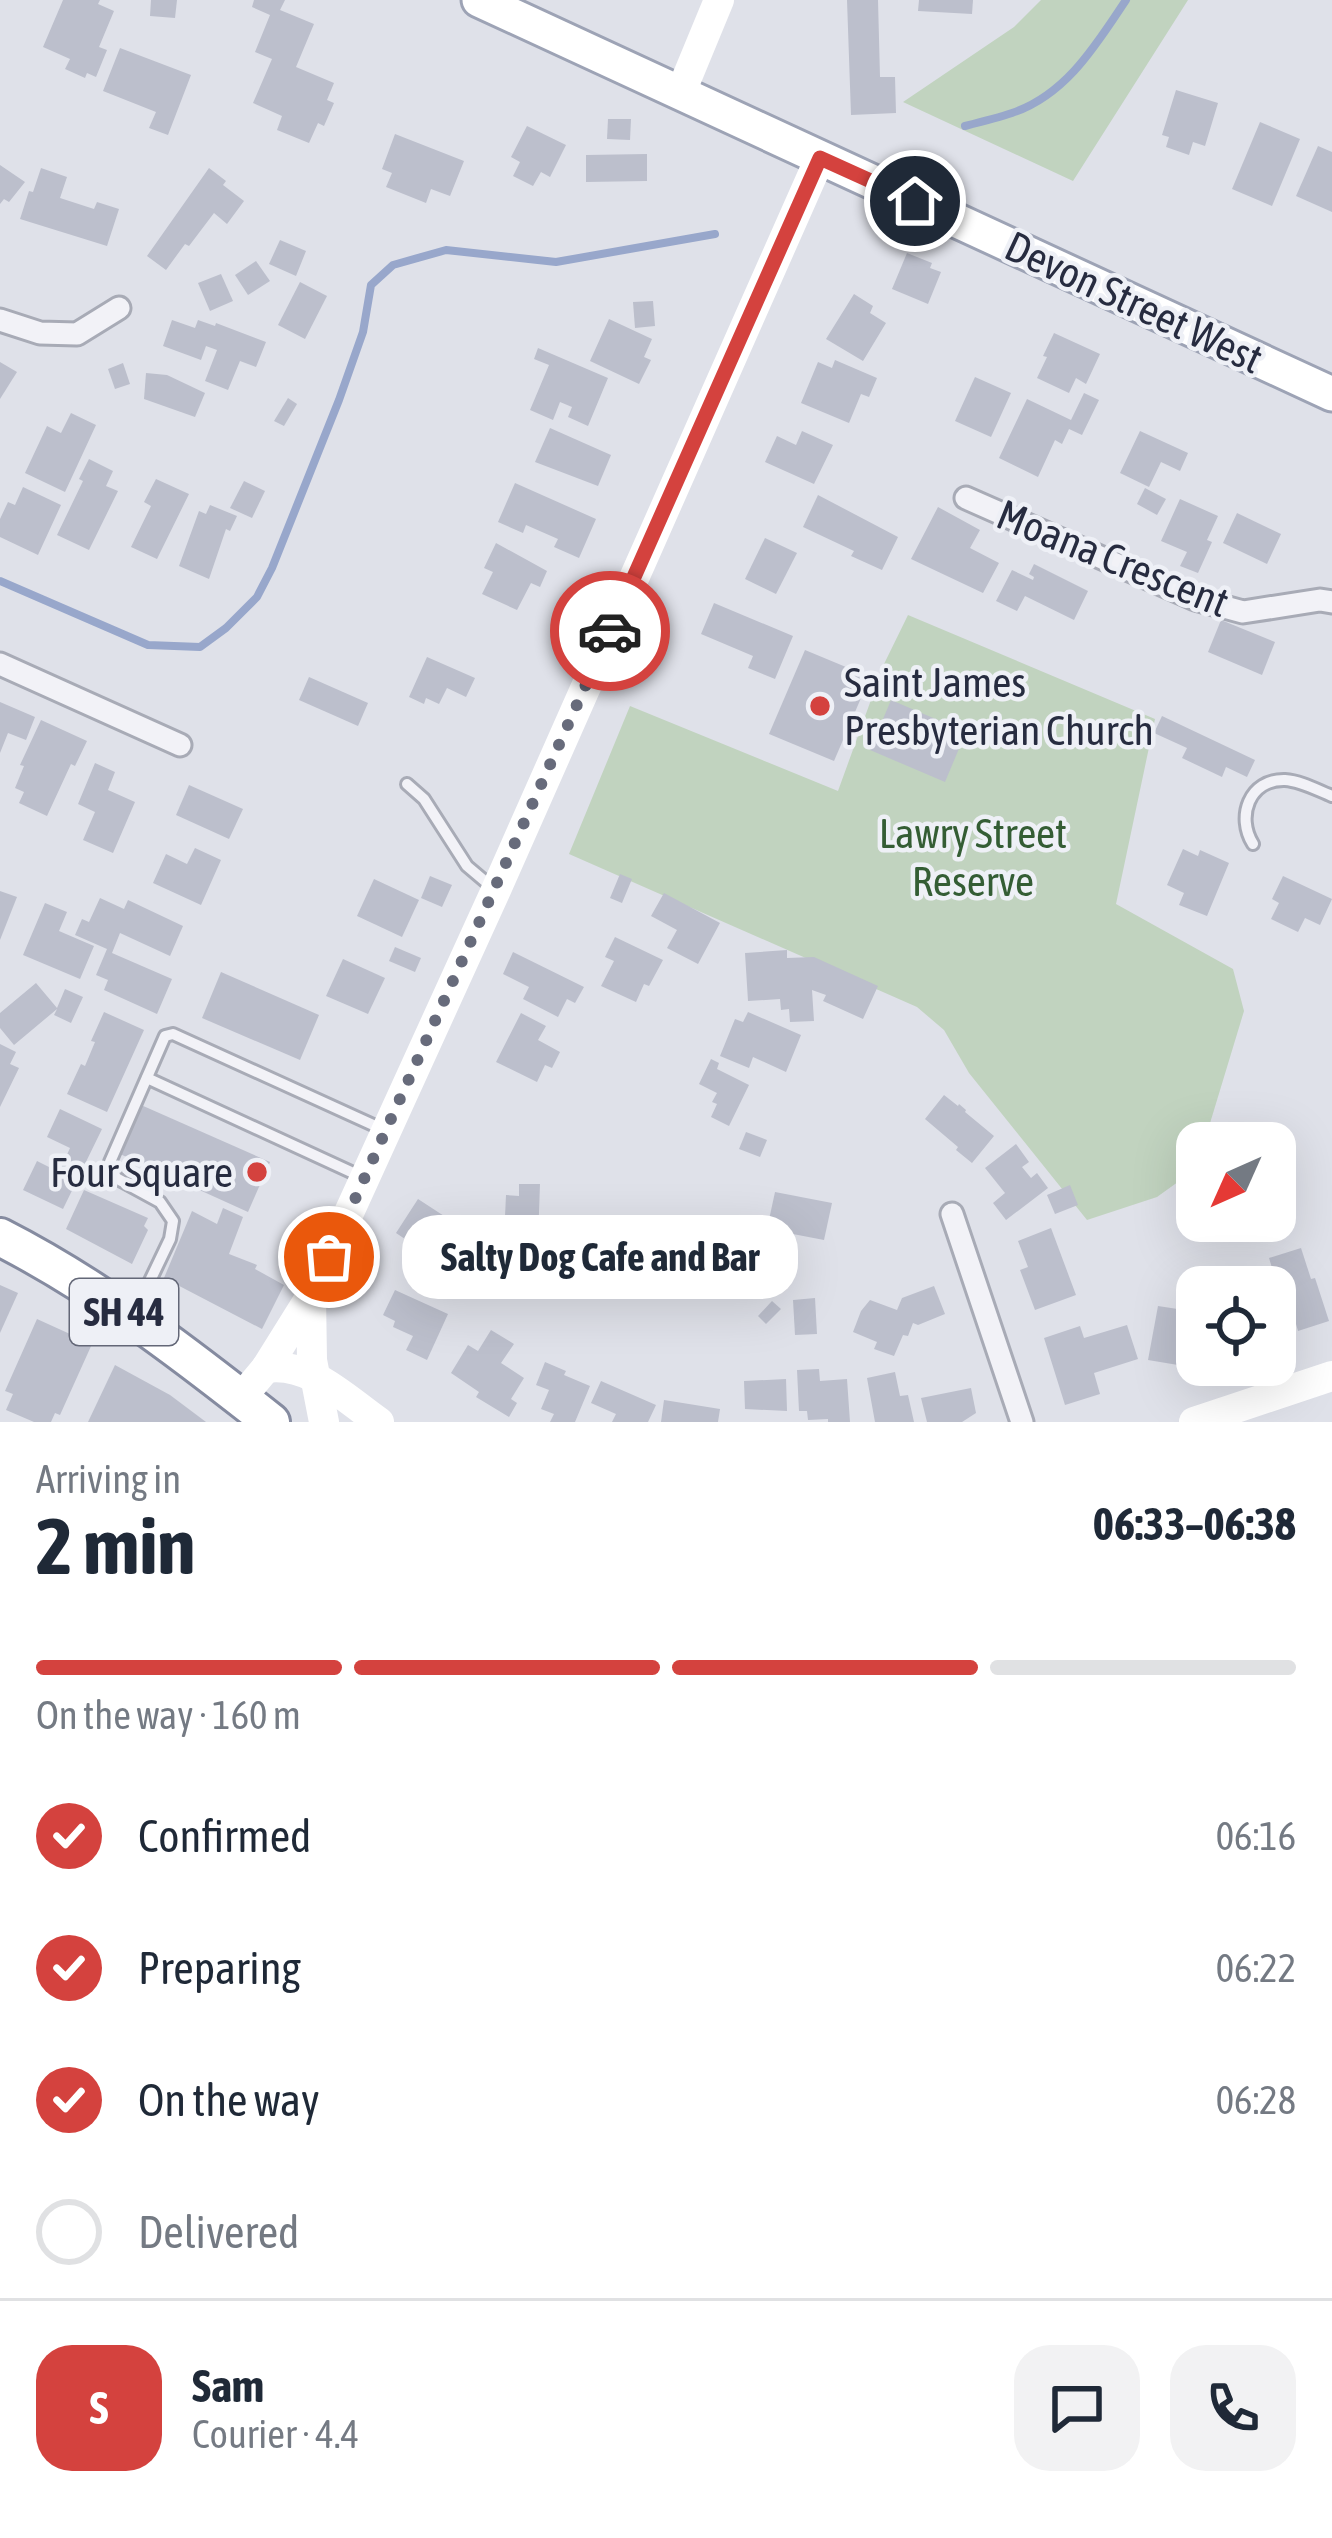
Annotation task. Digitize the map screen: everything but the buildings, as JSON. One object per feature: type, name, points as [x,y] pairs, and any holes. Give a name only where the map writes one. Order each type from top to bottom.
[{"type":"highway","name":"SH 44","points":[[0,1237],[160,1335],[271,1422]]},
{"type":"main road","name":"Devon Street West","points":[[479,0],[1332,394]]},
{"type":"street","points":[[681,92],[719,0]]},
{"type":"street","points":[[241,1398],[266,1368],[311,1296],[820,158]]},
{"type":"street","points":[[0,320],[40,333],[76,334],[119,308]]},
{"type":"street","name":"Moana Crescent","points":[[966,498],[1195,599],[1243,612],[1332,602]]},
{"type":"street","points":[[0,664],[180,745]]},
{"type":"street","points":[[952,1214],[1022,1422]]},
{"type":"street","points":[[311,1296],[315,1377],[324,1422]]},
{"type":"street","points":[[266,1368],[283,1366],[315,1377],[379,1422]]},
{"type":"street","points":[[1194,1422],[1332,1376]]},
{"type":"lane","points":[[1253,844],[1246,829],[1246,808],[1264,784],[1288,780],[1332,796]]},
{"type":"lane","points":[[407,784],[424,799],[467,866],[496,890]]},
{"type":"lane","points":[[132,1318],[174,1228],[166,1207],[121,1182],[110,1167],[169,1034],[387,1131]]},
{"type":"lane","points":[[147,1078],[365,1178]]},
{"type":"green space","points":[[1041,0],[1188,0],[1073,181],[903,102],[1014,27]]},
{"type":"green space","name":"Lawry Street Reserve","points":[[908,615],[1155,719],[1116,904],[1233,969],[1244,1011],[1210,1122],[1176,1122],[1176,1183],[1157,1197],[1087,1220],[969,1073],[944,1030],[917,1007],[569,854],[630,706],[838,791],[884,664]]},
{"type":"waterway","points":[[965,126],[1012,113],[1048,94],[1078,67],[1126,0]]},
{"type":"waterway","points":[[0,581],[148,645],[200,647],[257,597],[272,568],[363,332],[371,285],[393,265],[446,250],[556,262],[715,234]]},
{"type":"way so far","points":[[329,1257],[610,631]]},
{"type":"place","name":"Saint James Presbyterian Church","points":[[820,706]]},
{"type":"place","name":"Four Square","points":[[257,1172]]},
{"type":"place","name":"Salty Dog Cafe and Bar","points":[[329,1257]]},
{"type":"route","points":[[610,631],[820,158],[915,201]]}]
